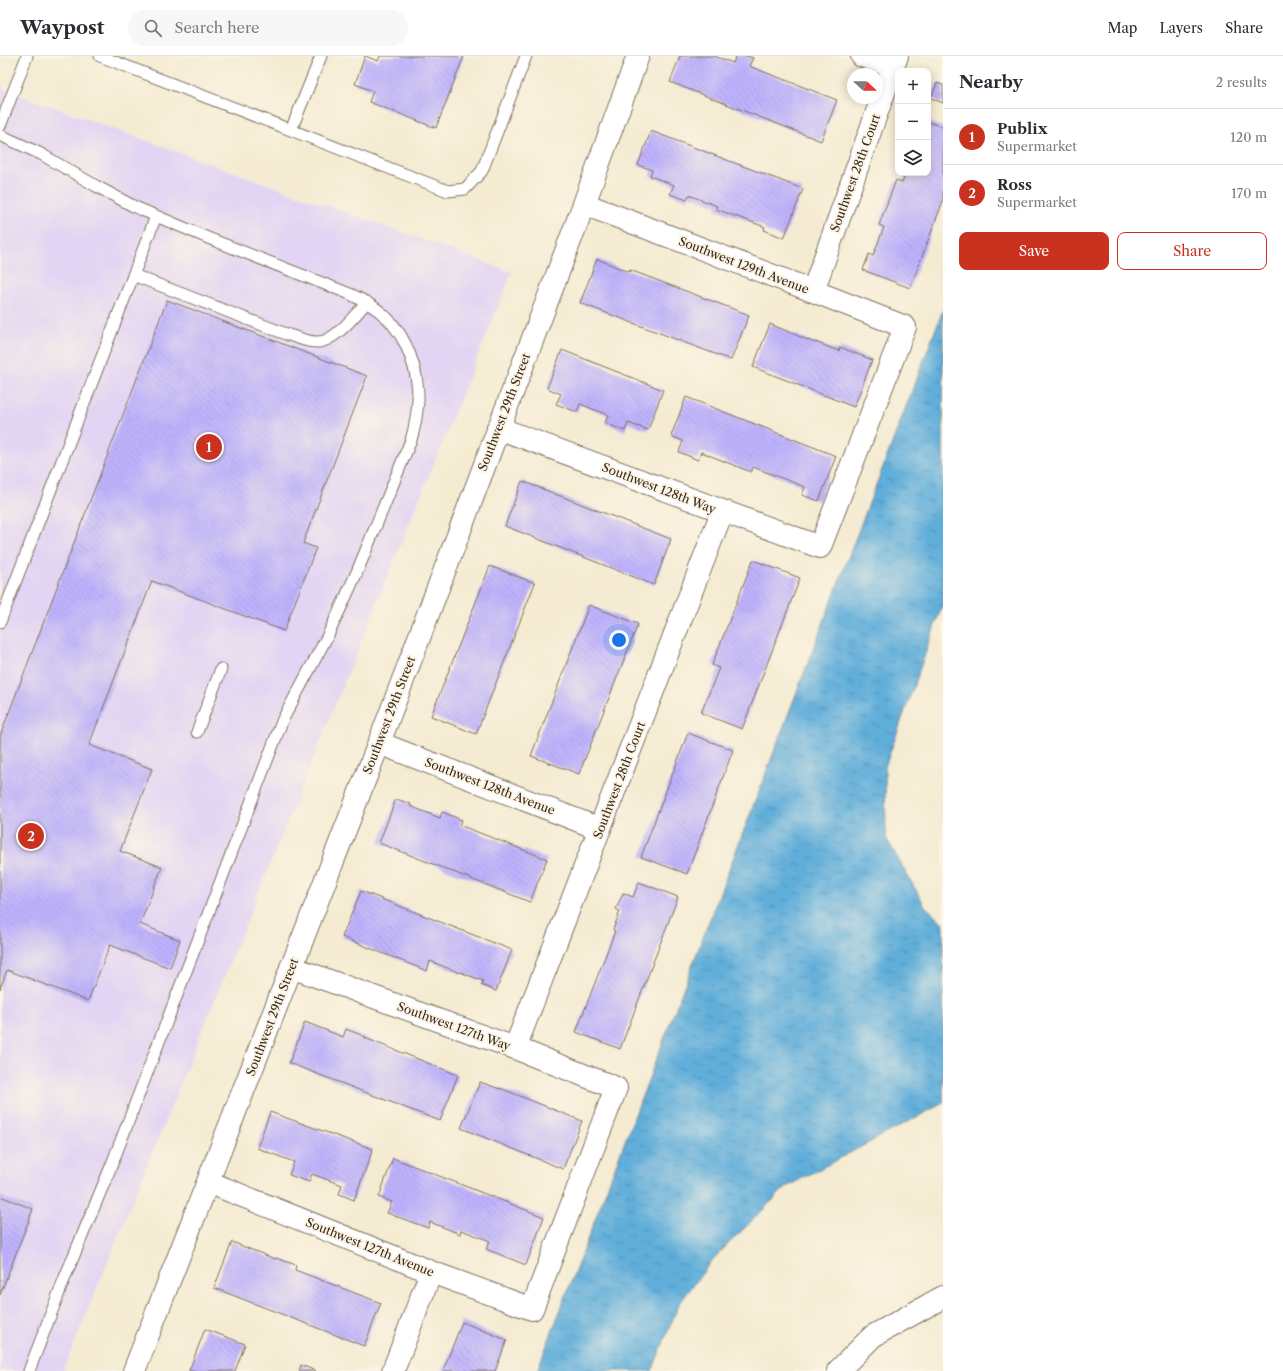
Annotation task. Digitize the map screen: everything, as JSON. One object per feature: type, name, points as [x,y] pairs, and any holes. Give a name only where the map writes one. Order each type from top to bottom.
[{"type":"street","name":"Southwest 29th Street","points":[[134,1371],[379,743],[584,204],[638,56]]},
{"type":"street","points":[[862,56],[895,61]]},
{"type":"street","name":"Southwest 28th Court","points":[[813,291],[895,61]]},
{"type":"street","name":"Southwest 129th Avenue","points":[[584,204],[905,327],[820,547]]},
{"type":"street","name":"Southwest 128th Way","points":[[498,428],[820,547]]},
{"type":"street","name":"Southwest 28th Court","points":[[515,1048],[722,512]]},
{"type":"street","name":"Southwest 128th Avenue","points":[[379,743],[600,829]]},
{"type":"street","name":"Southwest 127th Way","points":[[291,967],[515,1048],[616,1088],[532,1309]]},
{"type":"street","name":"Southwest 127th Avenue","points":[[208,1182],[431,1272],[532,1309]]},
{"type":"street","points":[[393,1371],[431,1272]]},
{"type":"street","points":[[838,1371],[873,1336],[943,1297]]},
{"type":"lane","points":[[0,126],[27,56]]},
{"type":"lane","points":[[100,56],[448,190],[465,189],[482,171],[526,56]]},
{"type":"lane","points":[[291,130],[321,56]]},
{"type":"lane","points":[[0,135],[42,154],[101,189],[156,216],[367,302],[386,316],[397,330],[406,346],[416,376],[418,399],[416,421],[411,440],[343,603],[328,635],[283,719],[112,1164],[65,1277],[29,1371]]},
{"type":"lane","points":[[0,622],[156,216]]},
{"type":"lane","points":[[133,275],[286,334],[318,342],[327,340],[336,334],[367,302]]},
{"type":"lane","points":[[197,732],[221,669]]},
{"type":"shaded area","points":[[0,88],[512,272],[63,1371],[0,1371]]},
{"type":"water","points":[[943,310],[943,603],[885,767],[886,838],[925,906],[943,923],[943,1103],[786,1187],[713,1259],[679,1304],[652,1371],[537,1371]]},
{"type":"building","points":[[365,56],[378,61],[380,56],[464,56],[436,128],[369,102],[373,91],[355,84]]},
{"type":"building","points":[[680,56],[714,56],[733,63],[736,56],[747,56],[753,58],[749,66],[837,100],[821,141],[670,82]]},
{"type":"building","points":[[937,83],[943,85],[943,103],[931,98]]},
{"type":"building","points":[[931,123],[943,127],[943,201],[910,288],[863,270],[869,254],[873,256],[884,227],[879,225],[896,180],[902,183],[905,176],[931,176]]},
{"type":"building","points":[[651,131],[803,189],[784,238],[764,230],[765,227],[716,209],[717,206],[689,195],[687,200],[670,194],[674,185],[650,176],[652,170],[638,165]]},
{"type":"building","points":[[597,259],[749,315],[731,360],[580,303]]},
{"type":"building","points":[[167,300],[367,376],[303,543],[316,548],[284,631],[152,581],[89,745],[152,769],[120,851],[162,867],[140,924],[180,940],[170,968],[110,945],[88,1001],[7,970],[0,989],[0,736]]},
{"type":"building","points":[[770,324],[815,343],[839,351],[840,347],[872,360],[854,407],[753,367]]},
{"type":"building","points":[[562,350],[663,390],[648,430],[628,423],[625,431],[605,423],[608,415],[580,404],[577,412],[556,404],[561,394],[547,388]]},
{"type":"building","points":[[686,397],[836,456],[819,501],[802,495],[805,487],[753,467],[751,472],[701,452],[698,460],[679,452],[683,441],[671,436]]},
{"type":"building","points":[[522,481],[671,539],[654,585],[505,526]]},
{"type":"building","points":[[753,560],[800,578],[742,729],[701,713],[719,668],[712,665]]},
{"type":"building","points":[[490,566],[535,583],[476,734],[431,716]]},
{"type":"building","points":[[589,605],[638,624],[579,774],[531,756]]},
{"type":"building","points":[[688,733],[733,750],[687,874],[641,857]]},
{"type":"building","points":[[396,799],[411,804],[410,806],[440,818],[442,812],[462,820],[459,825],[547,859],[530,902],[379,843]]},
{"type":"building","points":[[639,882],[678,897],[620,1049],[576,1032],[615,931],[613,930],[620,911],[616,909],[623,893],[633,897]]},
{"type":"building","points":[[361,891],[512,950],[496,991],[481,985],[483,981],[430,961],[427,971],[342,937]]},
{"type":"building","points":[[305,1022],[343,1037],[346,1029],[458,1075],[440,1121],[289,1063]]},
{"type":"building","points":[[480,1082],[500,1088],[582,1121],[563,1169],[461,1128]]},
{"type":"building","points":[[270,1112],[373,1149],[354,1200],[339,1194],[342,1185],[312,1174],[309,1182],[289,1175],[294,1162],[257,1148]]},
{"type":"building","points":[[393,1158],[544,1217],[526,1265],[486,1249],[490,1241],[461,1230],[460,1234],[430,1222],[428,1228],[387,1213],[392,1202],[379,1197]]},
{"type":"building","points":[[0,1196],[33,1209],[0,1295]]},
{"type":"building","points":[[232,1242],[275,1259],[276,1258],[296,1265],[295,1270],[381,1303],[364,1346],[214,1288]]},
{"type":"building","points":[[462,1322],[507,1340],[495,1371],[443,1371]]},
{"type":"building","points":[[205,1329],[245,1344],[235,1371],[189,1371]]},
{"type":"building","points":[[301,1365],[316,1371],[299,1371]]},
{"type":"place","name":"Publix","points":[[209,447]]},
{"type":"place","name":"Ross","points":[[31,836]]}]
